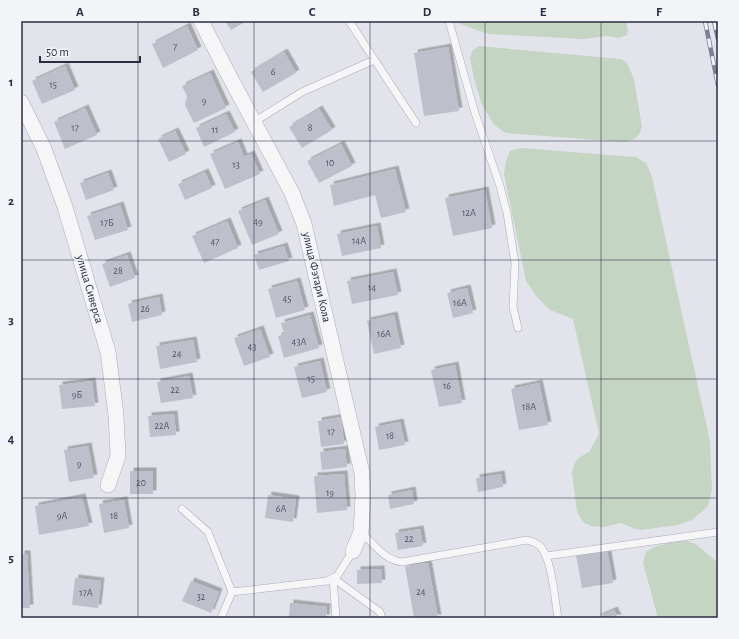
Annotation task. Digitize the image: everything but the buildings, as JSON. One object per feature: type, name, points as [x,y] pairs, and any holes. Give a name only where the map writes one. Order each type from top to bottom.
[{"type":"street","name":"улица Фэтари Кола","points":[[202,21],[292,194],[304,224],[362,473],[362,532],[353,551]]},
{"type":"street","name":"улица Сиверса","points":[[21,102],[44,149],[62,200],[108,352],[116,415],[118,456],[108,485]]},
{"type":"lane","points":[[349,21],[416,123]]},
{"type":"lane","points":[[449,21],[474,110],[500,186],[507,213],[515,263],[513,307],[518,328]]},
{"type":"lane","points":[[254,122],[302,92],[374,60]]},
{"type":"lane","points":[[182,508],[208,532],[232,592],[221,618]]},
{"type":"lane","points":[[362,532],[387,558],[402,562],[527,540],[534,542],[542,548],[549,565],[558,618]]},
{"type":"lane","points":[[546,556],[718,532]]},
{"type":"lane","points":[[232,592],[306,585],[327,581],[337,576],[353,551]]},
{"type":"lane","points":[[334,578],[336,618]]},
{"type":"lane","points":[[334,578],[380,612],[382,618]]},
{"type":"green space","points":[[455,21],[626,21],[628,29],[627,35],[619,38],[607,36],[583,39],[489,34]]},
{"type":"green space","points":[[479,46],[621,59],[627,63],[634,79],[642,127],[638,136],[624,142],[506,133],[494,125],[482,105],[474,79],[470,58],[472,51]]},
{"type":"green space","points":[[521,148],[636,157],[646,163],[652,177],[710,441],[712,489],[708,506],[692,520],[678,525],[641,530],[621,523],[603,527],[591,526],[583,522],[577,512],[572,473],[574,465],[578,458],[589,452],[599,434],[573,319],[550,310],[537,297],[526,281],[504,174],[506,161],[510,151]]},
{"type":"green space","points":[[685,540],[697,545],[718,563],[718,618],[658,618],[643,563],[646,552],[660,545]]},
{"type":"railway","points":[[705,21],[718,85]]},
{"type":"railway","points":[[714,21],[718,39]]}]
